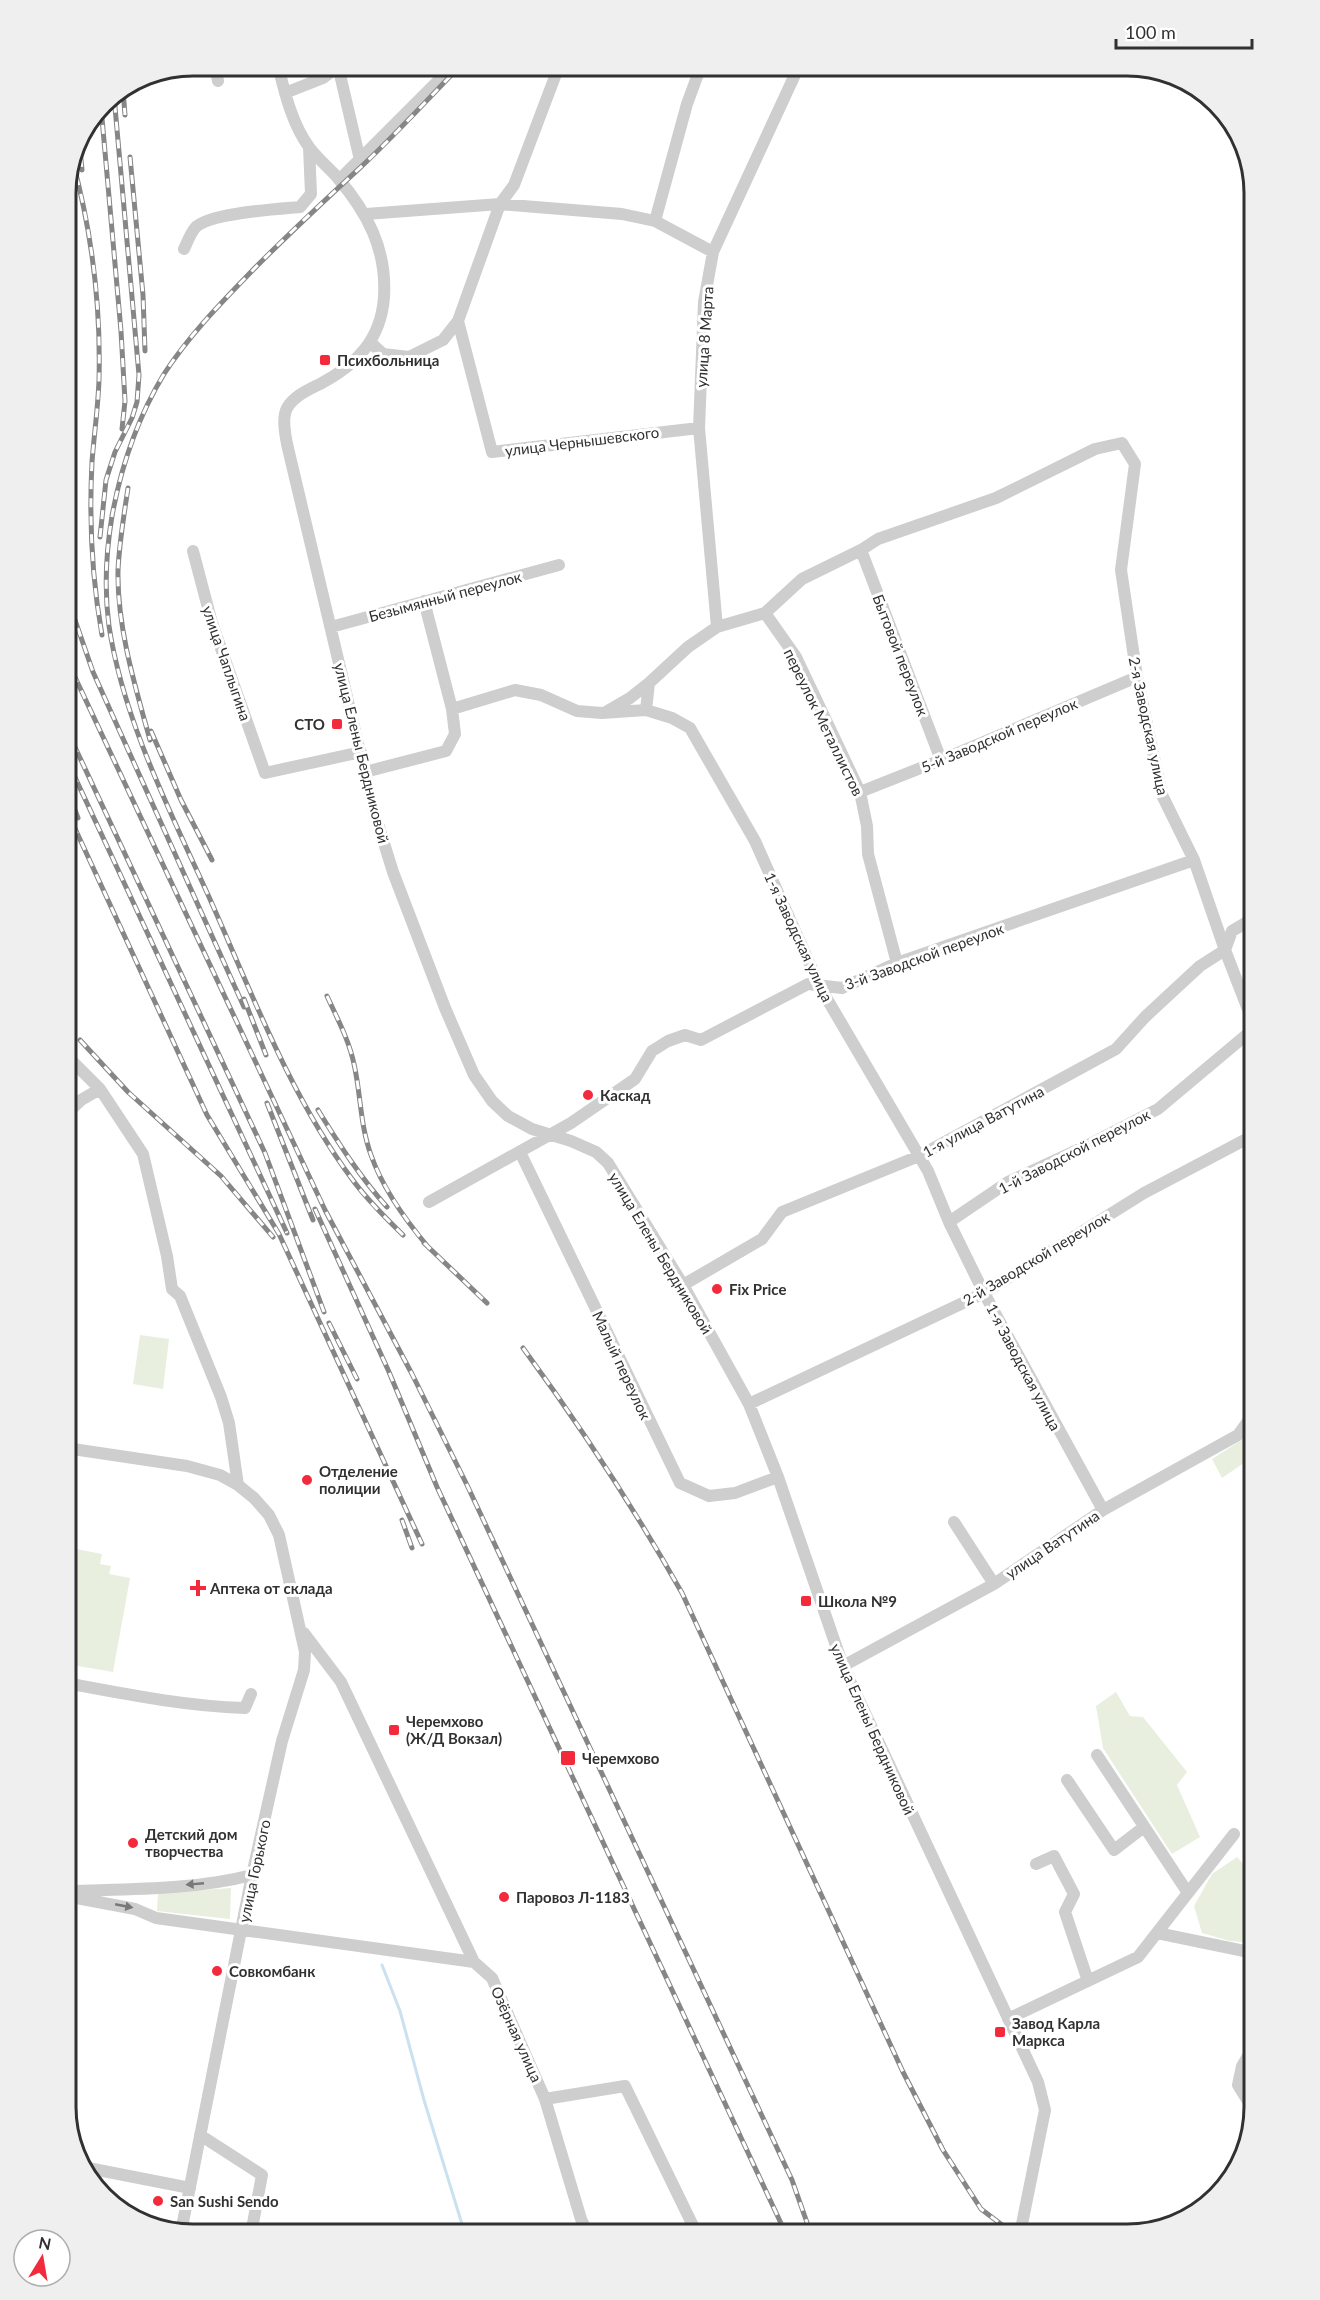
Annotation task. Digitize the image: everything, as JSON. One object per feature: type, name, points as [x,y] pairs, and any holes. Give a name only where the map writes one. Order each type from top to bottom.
[{"type":"street","points":[[217,76],[218,81]]},
{"type":"street","name":"улица Елены Бердниковой","points":[[281,76],[295,120],[309,147],[366,214],[376,235],[382,258],[384,297],[380,321],[370,343],[355,361],[297,396],[287,409],[284,424],[374,811],[393,872],[445,1008],[474,1076],[492,1101],[508,1116],[532,1129],[571,1141],[596,1152],[608,1163],[683,1285],[749,1404],[778,1477],[843,1666],[1038,2082],[1045,2110],[1022,2224]]},
{"type":"street","points":[[285,93],[325,76]]},
{"type":"street","points":[[340,76],[360,160]]},
{"type":"street","points":[[339,180],[443,76]]},
{"type":"street","points":[[370,343],[383,354],[409,357],[443,340],[458,321],[500,204],[514,185],[555,76]]},
{"type":"street","points":[[655,220],[687,104],[697,77]]},
{"type":"street","name":"улица 8 Марта","points":[[717,627],[699,428],[704,302],[713,252],[794,77]]},
{"type":"street","points":[[184,249],[195,227],[210,220],[249,212],[300,207],[311,194],[309,147]]},
{"type":"street","points":[[366,214],[500,204],[622,214],[655,220],[713,252]]},
{"type":"street","name":"улица Чернышевского","points":[[458,321],[492,452],[699,428]]},
{"type":"street","name":"2-я Заводская улица","points":[[861,550],[878,539],[996,498],[1095,449],[1122,443],[1135,464],[1121,570],[1137,677],[1162,795],[1194,860],[1244,999]]},
{"type":"street","points":[[602,713],[630,698],[650,683],[688,647],[717,627],[765,613],[802,579],[861,550]]},
{"type":"street","name":"Бытовой переулок","points":[[861,550],[941,760]]},
{"type":"street","name":"улица Чаплыгина","points":[[193,551],[212,622],[265,773],[361,752]]},
{"type":"street","name":"Безымянный переулок","points":[[331,627],[559,565]]},
{"type":"street","points":[[365,772],[446,751],[455,734],[452,709],[424,601]]},
{"type":"street","name":"переулок Металлистов","points":[[765,613],[795,657],[860,792],[867,826],[868,854],[897,963]]},
{"type":"street","name":"5-й Заводской переулок","points":[[860,792],[1137,677]]},
{"type":"street","points":[[646,710],[650,683]]},
{"type":"street","name":"1-я Заводская улица","points":[[452,709],[515,690],[541,695],[577,711],[602,713],[646,710],[672,718],[690,728],[755,841],[820,987],[928,1171],[949,1222],[984,1293],[1103,1510]]},
{"type":"street","name":"3-й Заводской переулок","points":[[429,1202],[571,1124],[634,1079],[652,1051],[668,1041],[685,1035],[701,1040],[808,984],[842,988],[897,963],[1194,860]]},
{"type":"street","name":"1-я улица Ватутина","points":[[683,1285],[762,1239],[782,1212],[919,1156],[1116,1049],[1145,1017],[1200,966],[1225,950],[1232,931],[1244,924]]},
{"type":"street","name":"1-й Заводской переулок","points":[[949,1222],[1008,1182],[1158,1109],[1244,1037]]},
{"type":"street","points":[[77,1066],[100,1089],[143,1154],[167,1256],[172,1289],[180,1296],[221,1397],[229,1423],[238,1485]]},
{"type":"street","points":[[77,1104],[100,1089]]},
{"type":"street","name":"2-й Заводской переулок","points":[[749,1404],[984,1293],[1144,1193],[1244,1140]]},
{"type":"street","name":"Малый переулок","points":[[520,1152],[680,1483],[709,1496],[735,1493],[778,1477]]},
{"type":"street","name":"улица Ватутина","points":[[843,1666],[994,1584],[1103,1510],[1238,1435],[1244,1427]]},
{"type":"street","points":[[76,1450],[187,1466],[220,1475],[238,1485]]},
{"type":"street","name":"улица Горького","points":[[183,2223],[252,1875],[282,1741],[304,1670],[305,1652],[302,1630],[279,1535],[269,1515],[238,1485]]},
{"type":"street","points":[[954,1522],[994,1584]]},
{"type":"street","name":"Озёрная улица","points":[[302,1630],[341,1682],[474,1962],[492,1978],[545,2098],[583,2223]]},
{"type":"street","points":[[76,1685],[144,1698],[218,1707],[245,1708],[251,1694]]},
{"type":"street","points":[[1097,1755],[1188,1893]]},
{"type":"street","points":[[1067,1780],[1113,1850],[1144,1827]]},
{"type":"street","points":[[1008,2019],[1138,1957],[1234,1834]]},
{"type":"street","points":[[1036,1864],[1054,1856],[1074,1894],[1065,1912],[1088,1981]]},
{"type":"street","points":[[76,1892],[224,1882],[252,1875]]},
{"type":"street","points":[[76,1895],[135,1909],[156,1918],[474,1962]]},
{"type":"street","points":[[1157,1933],[1244,1951]]},
{"type":"street","points":[[1244,2063],[1238,2085],[1244,2095]]},
{"type":"street","points":[[545,2098],[625,2086],[692,2224]]},
{"type":"street","points":[[200,2134],[262,2175],[253,2223]]},
{"type":"street","points":[[95,2169],[190,2188]]},
{"type":"green space","points":[[140,1335],[169,1339],[163,1389],[133,1384]]},
{"type":"green space","points":[[1244,1438],[1244,1463],[1222,1478],[1212,1459]]},
{"type":"green space","points":[[76,1549],[102,1554],[100,1564],[111,1566],[109,1574],[130,1578],[113,1672],[76,1666]]},
{"type":"green space","points":[[1116,1692],[1130,1716],[1143,1717],[1187,1772],[1177,1785],[1200,1837],[1172,1854],[1103,1748],[1096,1706]]},
{"type":"green space","points":[[1237,1857],[1244,1865],[1244,1942],[1230,1941],[1202,1933],[1194,1906],[1212,1874]]},
{"type":"green space","points":[[231,1888],[230,1919],[157,1911],[158,1893]]},
{"type":"waterway","points":[[382,1965],[400,2011],[424,2100],[462,2223]]},
{"type":"railway","points":[[403,1235],[364,1194],[330,1147],[309,1113],[256,1006],[164,798],[137,730],[125,695],[109,626],[106,571],[112,516],[120,479],[146,407],[173,360],[204,322],[249,274],[376,153],[450,76]]},
{"type":"railway","points":[[124,99],[125,115]]},
{"type":"railway","points":[[100,537],[106,480],[115,452],[132,418],[137,402],[139,375],[115,106]]},
{"type":"railway","points":[[102,120],[121,331],[125,401],[122,429]]},
{"type":"railway","points":[[130,157],[143,295],[145,351]]},
{"type":"railway","points":[[81,160],[82,170]]},
{"type":"railway","points":[[77,178],[90,241],[97,296],[99,380],[91,505],[92,549],[102,635]]},
{"type":"railway","points":[[128,488],[119,550],[118,592],[128,656],[150,740]]},
{"type":"railway","points":[[77,625],[93,672],[244,1007]]},
{"type":"railway","points":[[77,681],[325,1210],[412,1374],[467,1485],[792,2180],[807,2224]]},
{"type":"railway","points":[[151,731],[181,800],[212,860]]},
{"type":"railway","points":[[77,751],[265,1153],[324,1312]]},
{"type":"railway","points":[[77,781],[287,1233]]},
{"type":"railway","points":[[77,832],[207,1115],[279,1234],[422,1544]]},
{"type":"railway","points":[[327,996],[352,1055],[367,1144],[376,1167],[396,1204],[429,1248]]},
{"type":"railway","points":[[244,999],[266,1055]]},
{"type":"railway","points":[[80,1040],[128,1092],[221,1176],[273,1237]]},
{"type":"railway","points":[[267,1103],[313,1220]]},
{"type":"railway","points":[[318,1110],[359,1172],[387,1207]]},
{"type":"railway","points":[[315,1209],[389,1372],[437,1487],[781,2224]]},
{"type":"railway","points":[[424,1243],[487,1303]]},
{"type":"railway","points":[[329,1323],[357,1379]]},
{"type":"railway","points":[[523,1348],[606,1468],[682,1593],[903,2072],[943,2150],[981,2209],[1001,2224]]},
{"type":"railway","points":[[402,1520],[412,1548]]},
{"type":"place","name":"Психбольница","points":[[325,360]]},
{"type":"place","name":"СТО","points":[[337,724]]},
{"type":"place","name":"Каскад","points":[[588,1095]]},
{"type":"place","name":"Fix Price","points":[[717,1289]]},
{"type":"place","name":"Отделение полиции","points":[[307,1480]]},
{"type":"place","name":"Аптека от склада","points":[[198,1588]]},
{"type":"place","name":"Школа №9","points":[[806,1601]]},
{"type":"place","name":"Черемхово (Ж/Д Вокзал)","points":[[394,1730]]},
{"type":"place","name":"Черемхово","points":[[568,1758]]},
{"type":"place","name":"Детский дом творчества","points":[[133,1843]]},
{"type":"place","name":"Паровоз Л-1183","points":[[504,1897]]},
{"type":"place","name":"Совкомбанк","points":[[217,1971]]},
{"type":"place","name":"Завод Карла Маркса","points":[[1000,2032]]},
{"type":"place","name":"San Sushi Sendo","points":[[158,2201]]}]
